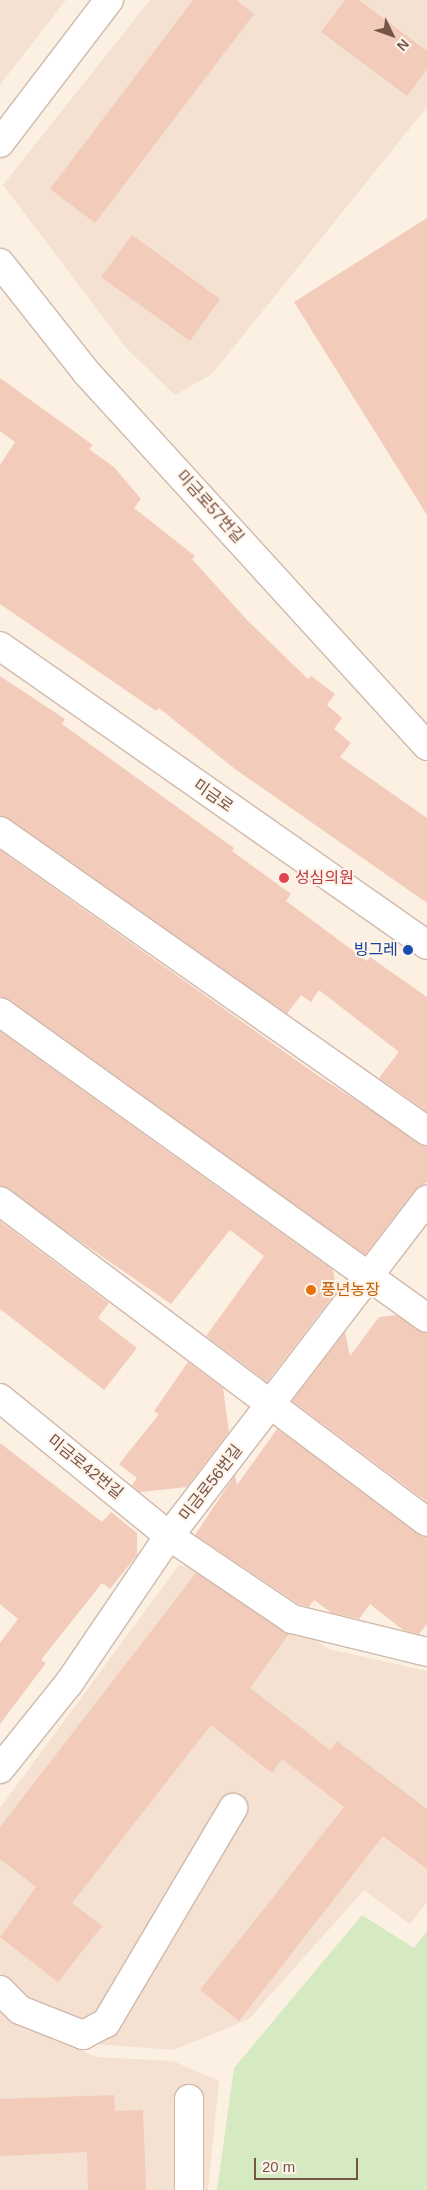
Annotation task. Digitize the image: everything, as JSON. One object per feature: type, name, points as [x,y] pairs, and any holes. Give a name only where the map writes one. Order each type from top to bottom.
[{"type":"street","points":[[0,143],[109,0]]},
{"type":"street","name":"미금로57번길","points":[[0,263],[86,372],[427,746]]},
{"type":"street","name":"미금로","points":[[3,655],[427,945]]},
{"type":"street","points":[[0,832],[427,1131]]},
{"type":"street","points":[[0,1012],[367,1279],[427,1318]]},
{"type":"street","name":"미금로56번길","points":[[0,1769],[69,1683],[169,1536],[427,1200]]},
{"type":"street","points":[[0,1201],[427,1522]]},
{"type":"street","name":"미금로42번길","points":[[0,1398],[169,1536],[292,1619],[427,1652]]},
{"type":"street","points":[[0,1990],[20,2010],[83,2036],[106,2023],[233,1808]]},
{"type":"street","points":[[189,2099],[189,2190]]},
{"type":"shaded area","points":[[0,0],[66,0],[0,85]]},
{"type":"shaded area","points":[[150,0],[427,0],[427,107],[212,374],[175,395],[128,350],[3,185]]},
{"type":"shaded area","points":[[179,1565],[216,1570],[328,1649],[427,1671],[427,1902],[410,1924],[364,1890],[249,2019],[174,2050],[94,2044],[0,1995],[0,1808]]},
{"type":"shaded area","points":[[0,2010],[96,2057],[173,2061],[219,2081],[208,2190],[0,2190]]},
{"type":"green space","points":[[362,1915],[414,1948],[427,1931],[427,2190],[217,2190],[234,2068]]},
{"type":"building","points":[[193,0],[236,0],[254,14],[95,223],[50,189]]},
{"type":"building","points":[[345,0],[359,0],[427,51],[427,69],[407,96],[321,32]]},
{"type":"building","points":[[427,218],[427,515],[294,302]]},
{"type":"building","points":[[132,235],[220,299],[190,341],[101,277]]},
{"type":"building","points":[[0,378],[93,445],[89,449],[114,467],[141,499],[134,508],[195,556],[192,559],[247,620],[308,679],[311,676],[335,694],[327,705],[342,718],[334,729],[351,743],[340,757],[427,818],[427,903],[235,769],[159,708],[156,711],[0,604],[0,465],[15,442],[0,431]]},
{"type":"building","points":[[0,676],[65,719],[62,724],[234,848],[232,851],[291,894],[286,901],[367,961],[370,957],[427,997],[427,1112],[379,1078],[399,1052],[319,990],[311,1002],[301,995],[287,1014],[0,816]]},
{"type":"building","points":[[0,850],[320,1077],[427,1146],[427,1182],[415,1190],[365,1255],[0,997]]},
{"type":"building","points":[[0,1031],[333,1270],[337,1291],[267,1382],[206,1336],[264,1256],[230,1230],[171,1304],[0,1186]]},
{"type":"building","points":[[0,1221],[109,1303],[98,1318],[137,1348],[104,1390],[0,1309]]},
{"type":"building","points":[[396,1315],[427,1333],[427,1502],[292,1401],[345,1332],[350,1356],[379,1317]]},
{"type":"building","points":[[188,1362],[223,1388],[229,1432],[187,1487],[140,1492],[132,1485],[137,1478],[119,1464],[159,1414],[154,1411]]},
{"type":"building","points":[[277,1429],[427,1537],[427,1624],[419,1634],[403,1630],[370,1604],[359,1619],[332,1613],[314,1600],[309,1607],[298,1604],[195,1535],[235,1475],[237,1485]]},
{"type":"building","points":[[0,1443],[102,1522],[111,1512],[137,1533],[137,1555],[110,1589],[102,1583],[41,1660],[46,1663],[0,1724],[0,1643],[18,1619],[0,1604]]},
{"type":"building","points":[[196,1573],[289,1634],[250,1688],[330,1750],[337,1741],[427,1809],[427,1869],[383,1836],[239,2021],[200,1990],[344,1807],[282,1759],[272,1773],[211,1725],[72,1903],[102,1926],[58,1982],[0,1937],[36,1887],[0,1859],[0,1827]]},
{"type":"building","points":[[114,2095],[115,2111],[143,2110],[146,2190],[88,2190],[87,2152],[0,2156],[0,2099]]},
{"type":"place","name":"성심의원","points":[[284,878]]},
{"type":"place","name":"빙그레","points":[[408,950]]},
{"type":"place","name":"풍년농장","points":[[311,1290]]}]
